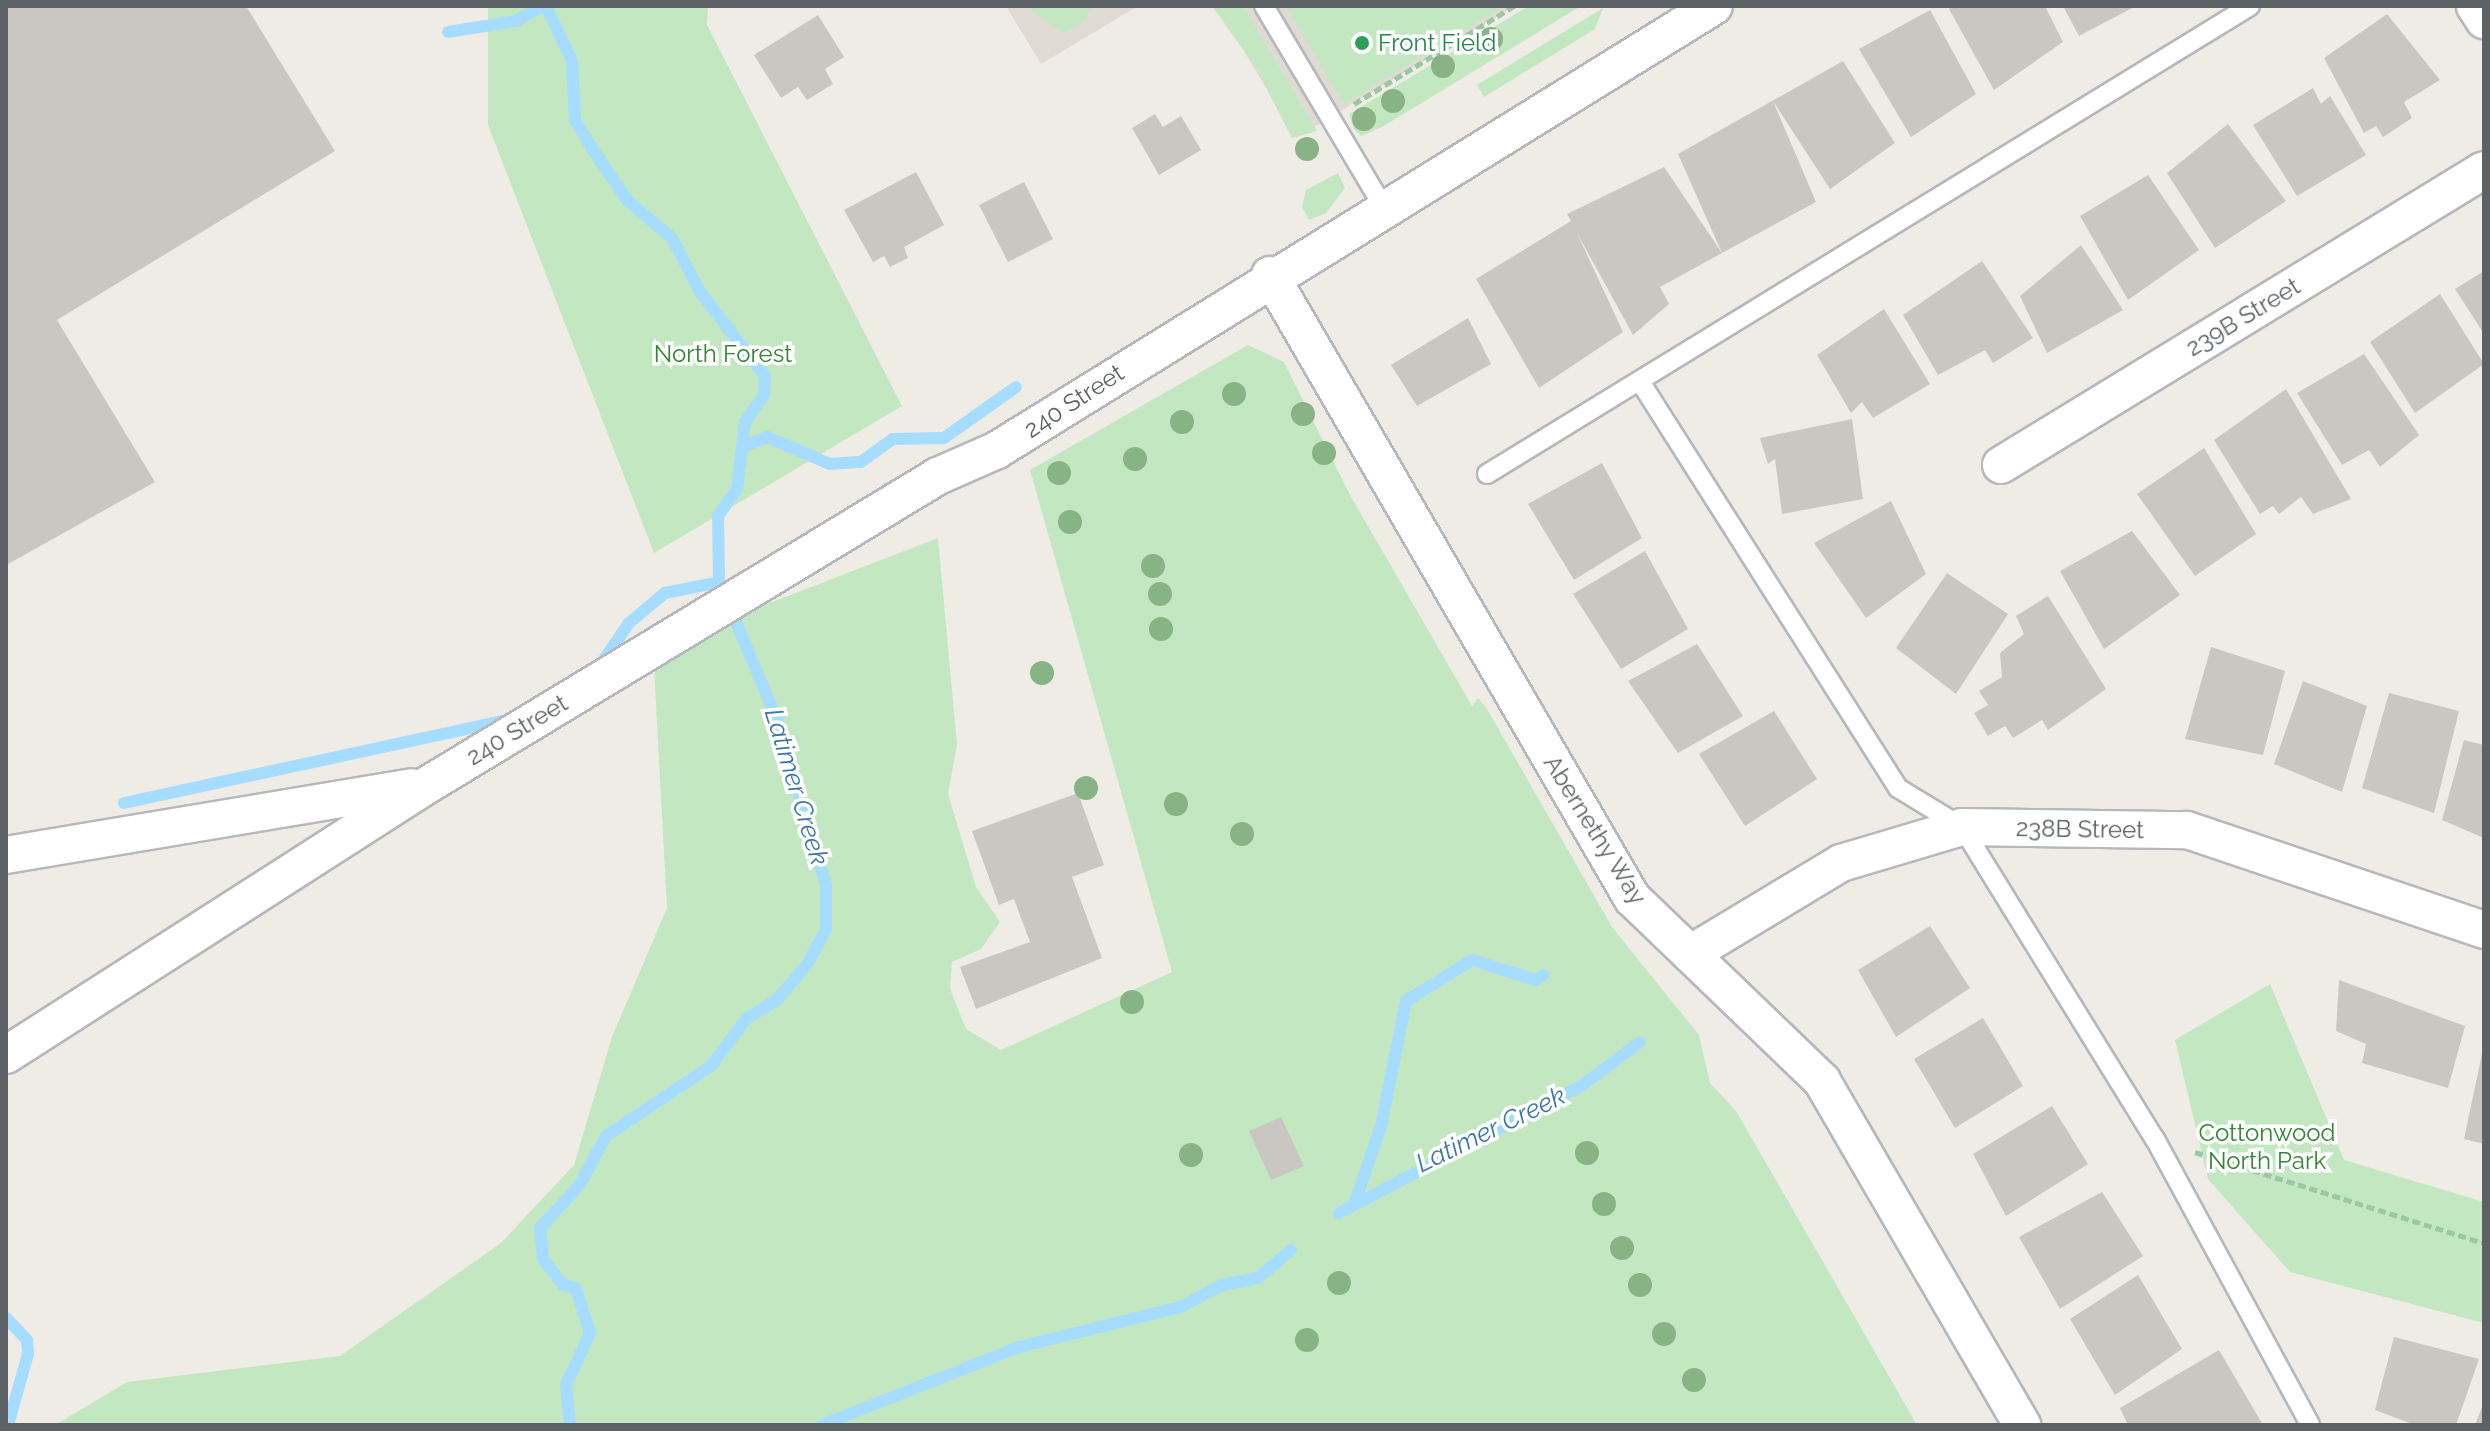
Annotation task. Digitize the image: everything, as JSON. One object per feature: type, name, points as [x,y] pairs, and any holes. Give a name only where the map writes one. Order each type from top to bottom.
[{"type":"street","name":"240 Street","points":[[6,1055],[429,784],[938,476],[997,450],[1270,275],[1385,210],[1714,6]]},
{"type":"street","points":[[2475,6],[2484,20]]},
{"type":"street","name":"239B Street","points":[[2001,465],[2484,170]]},
{"type":"street","name":"Abernethy Way","points":[[1270,275],[1632,898],[1822,1081],[2022,1425]]},
{"type":"street","name":"240 Street","points":[[6,855],[429,784]]},
{"type":"street","name":"238B Street","points":[[1690,954],[1841,863],[1962,827],[2187,830],[2484,930]]},
{"type":"lane","points":[[1264,6],[1385,210]]},
{"type":"lane","points":[[1487,474],[1641,383],[2250,6]]},
{"type":"lane","points":[[1641,383],[1898,788],[1962,827],[2155,1139],[2310,1425]]},
{"type":"path","points":[[1330,118],[1514,6]]},
{"type":"path","points":[[2155,1139],[2484,1243]]},
{"type":"shaded area","points":[[1006,6],[1138,6],[1041,64]]},
{"type":"shaded area","points":[[1217,6],[1515,6],[1296,138]]},
{"type":"green space","name":"North Forest","points":[[488,6],[708,6],[707,25],[902,406],[654,553],[488,125]]},
{"type":"green space","points":[[1026,6],[1092,6],[1082,24],[1063,33]]},
{"type":"green space","points":[[1212,6],[1243,6],[1317,131],[1292,138],[1255,66]]},
{"type":"green space","points":[[1286,6],[1504,6],[1344,104]]},
{"type":"green space","points":[[1529,6],[1581,6],[1382,127],[1361,136],[1354,129],[1349,114]]},
{"type":"green space","points":[[1603,8],[1595,29],[1484,97],[1477,85]]},
{"type":"green space","points":[[1338,173],[1345,188],[1326,213],[1309,220],[1302,207],[1306,190]]},
{"type":"green space","points":[[1248,345],[1284,362],[1350,495],[1472,706],[1478,698],[1487,709],[1612,927],[1699,1035],[1710,1083],[1736,1111],[1917,1425],[55,1425],[127,1382],[340,1356],[501,1243],[574,1165],[612,1037],[667,908],[653,648],[938,538],[957,745],[948,794],[976,887],[1000,922],[981,949],[952,962],[950,989],[966,1029],[1001,1050],[1172,972],[1030,470]]},
{"type":"green space","name":"Cottonwood North Park","points":[[2270,984],[2344,1160],[2484,1202],[2484,1323],[2290,1272],[2208,1179],[2175,1040]]},
{"type":"building","points":[[6,6],[246,6],[335,151],[57,320],[155,482],[8,564]]},
{"type":"building","points":[[1955,6],[2045,6],[2063,42],[1994,90],[1949,9]]},
{"type":"building","points":[[2063,6],[2136,6],[2079,36]]},
{"type":"building","points":[[1930,10],[1976,94],[1911,137],[1859,49]]},
{"type":"building","points":[[2387,14],[2440,80],[2404,102],[2412,118],[2383,137],[2376,126],[2364,133],[2324,58]]},
{"type":"building","points":[[818,15],[844,57],[825,69],[833,84],[807,100],[798,87],[781,98],[754,55]]},
{"type":"building","points":[[1843,61],[1895,143],[1830,189],[1773,101],[1816,202],[1722,253],[1678,154]]},
{"type":"building","points":[[2313,88],[2321,104],[2330,96],[2366,155],[2297,196],[2253,125]]},
{"type":"building","points":[[1155,114],[1163,127],[1181,116],[1201,150],[1159,175],[1132,128]]},
{"type":"building","points":[[2228,124],[2286,201],[2215,248],[2167,173]]},
{"type":"building","points":[[1664,167],[1722,253],[1660,287],[1669,304],[1633,335],[1577,233],[1623,332],[1539,388],[1476,279],[1571,221],[1567,214]]},
{"type":"building","points":[[916,172],[944,225],[904,247],[908,258],[890,267],[884,256],[873,262],[844,210]]},
{"type":"building","points":[[2148,175],[2199,250],[2128,300],[2080,216]]},
{"type":"building","points":[[1024,182],[1053,239],[1008,262],[979,205]]},
{"type":"building","points":[[2081,245],[2123,310],[2047,353],[2020,296]]},
{"type":"building","points":[[1982,261],[2033,338],[1993,363],[1985,350],[1938,375],[1903,315]]},
{"type":"building","points":[[2484,271],[2484,334],[2455,289]]},
{"type":"building","points":[[2440,294],[2484,364],[2415,413],[2370,342]]},
{"type":"building","points":[[1884,309],[1930,384],[1873,418],[1862,402],[1851,413],[1817,355]]},
{"type":"building","points":[[1468,318],[1491,364],[1417,406],[1391,365]]},
{"type":"building","points":[[2364,354],[2419,435],[2380,467],[2369,450],[2342,465],[2297,393]]},
{"type":"building","points":[[2286,389],[2351,499],[2313,514],[2301,497],[2279,514],[2273,506],[2260,514],[2214,440]]},
{"type":"building","points":[[1852,419],[1863,499],[1782,514],[1775,459],[1768,464],[1760,438]]},
{"type":"building","points":[[2204,448],[2256,534],[2195,576],[2137,494]]},
{"type":"building","points":[[1602,463],[1642,538],[1574,580],[1528,504]]},
{"type":"building","points":[[1891,501],[1926,574],[1866,618],[1814,543]]},
{"type":"building","points":[[2132,531],[2180,595],[2104,649],[2060,571]]},
{"type":"building","points":[[1645,551],[1688,629],[1621,669],[1573,594]]},
{"type":"building","points":[[1947,573],[2008,614],[1956,694],[1896,648]]},
{"type":"building","points":[[2048,596],[2106,689],[2048,730],[2042,720],[2013,738],[2005,726],[1988,736],[1974,713],[1988,705],[1979,691],[2002,677],[2000,653],[2024,634],[2016,616]]},
{"type":"building","points":[[1697,644],[1743,716],[1678,753],[1628,681]]},
{"type":"building","points":[[2211,647],[2285,671],[2263,755],[2185,739]]},
{"type":"building","points":[[2303,681],[2367,706],[2342,792],[2274,764]]},
{"type":"building","points":[[2389,693],[2459,711],[2434,813],[2362,788]]},
{"type":"building","points":[[1774,711],[1817,779],[1745,826],[1699,754]]},
{"type":"building","points":[[2464,740],[2484,745],[2484,838],[2442,820]]},
{"type":"building","points":[[1078,793],[1104,865],[1072,877],[1102,958],[976,1009],[960,967],[1030,942],[1014,899],[999,905],[972,831]]},
{"type":"building","points":[[1930,926],[1970,988],[1896,1037],[1858,970]]},
{"type":"building","points":[[2339,980],[2465,1026],[2448,1088],[2362,1063],[2366,1044],[2336,1031]]},
{"type":"building","points":[[1983,1018],[2023,1086],[1955,1128],[1914,1059]]},
{"type":"building","points":[[2484,1049],[2484,1144],[2464,1139]]},
{"type":"building","points":[[2052,1106],[2088,1164],[2006,1216],[1973,1154]]},
{"type":"building","points":[[1281,1117],[1304,1166],[1271,1180],[1249,1131]]},
{"type":"building","points":[[2102,1192],[2143,1256],[2060,1309],[2019,1237]]},
{"type":"building","points":[[2138,1275],[2182,1349],[2115,1395],[2070,1319]]},
{"type":"building","points":[[2394,1337],[2479,1359],[2456,1425],[2415,1425],[2375,1410]]},
{"type":"building","points":[[2219,1350],[2263,1425],[2128,1425],[2120,1408]]},
{"type":"building","points":[[2484,1402],[2484,1425],[2475,1425]]},
{"type":"waterway","name":"Latimer Creek","points":[[448,32],[516,21],[542,6]]},
{"type":"waterway","name":"Latimer Creek","points":[[546,6],[572,61],[575,120],[628,201],[672,238],[700,292],[765,376],[764,395],[745,422],[737,489],[718,516],[719,582],[778,722],[826,885],[826,930],[808,963],[777,1000],[747,1018],[711,1066],[606,1136],[579,1186],[540,1228],[543,1259],[563,1285],[576,1288],[590,1333],[566,1385],[570,1425]]},
{"type":"waterway","name":"Latimer Creek","points":[[745,446],[767,437],[830,464],[861,462],[893,439],[944,438],[1016,387]]},
{"type":"waterway","name":"Latimer Creek","points":[[599,667],[629,623],[665,593],[719,582]]},
{"type":"waterway","name":"Latimer Creek","points":[[124,803],[508,720]]},
{"type":"waterway","points":[[1355,1202],[1381,1126],[1406,1001],[1472,960],[1535,980],[1544,975]]},
{"type":"waterway","name":"Latimer Creek","points":[[1339,1213],[1583,1085],[1640,1042]]},
{"type":"waterway","name":"Latimer Creek","points":[[822,1425],[1019,1347],[1181,1307],[1222,1285],[1258,1278],[1291,1250]]},
{"type":"waterway","name":"Latimer Creek","points":[[6,1318],[27,1340],[28,1354],[8,1425]]},
{"type":"place","name":"Front Field","points":[[1362,43]]}]
